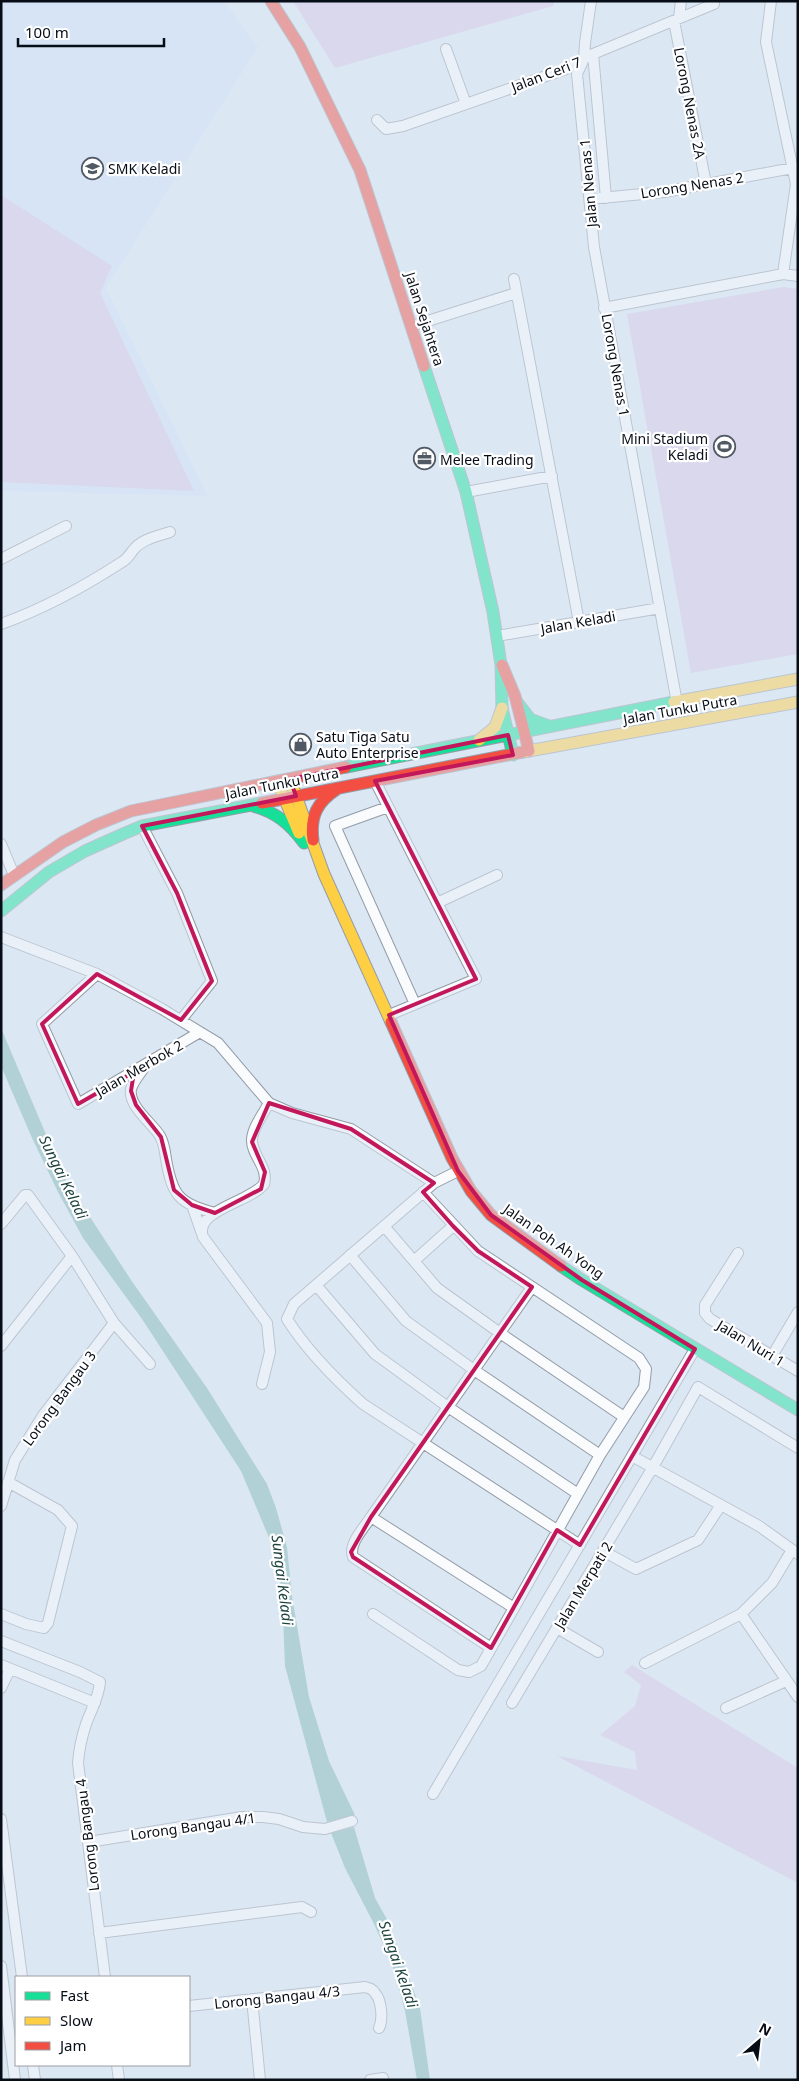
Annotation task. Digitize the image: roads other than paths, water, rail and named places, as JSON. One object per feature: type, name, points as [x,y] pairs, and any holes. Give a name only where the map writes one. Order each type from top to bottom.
[{"type":"main road","name":"Jalan Sejahtera","points":[[271,1],[300,47],[360,170],[466,492],[485,572],[497,636],[501,665],[502,708],[513,755]]},
{"type":"main road","name":"Jalan Sejahtera","points":[[501,665],[511,684],[517,702],[529,751]]},
{"type":"main road","name":"Jalan Tunku Putra","points":[[1,885],[70,837],[107,819],[131,812],[549,726],[798,679]]},
{"type":"main road","points":[[517,702],[530,719],[549,726]]},
{"type":"main road","name":"Jalan Tunku Putra","points":[[1,911],[22,890],[44,875],[105,839],[142,826],[529,751],[798,702]]},
{"type":"main road","points":[[470,743],[480,740],[495,726],[502,708]]},
{"type":"main road","name":"Jalan Poh Ah Yong","points":[[290,779],[308,842]]},
{"type":"main road","name":"Jalan Poh Ah Yong","points":[[277,781],[324,874],[458,1171],[470,1191],[491,1215],[582,1280],[798,1410]]},
{"type":"main road","points":[[308,842],[315,809],[325,796],[339,788]]},
{"type":"main road","points":[[228,808],[252,806],[276,813],[308,842]]},
{"type":"street","points":[[589,56],[585,43],[591,1]]},
{"type":"street","name":"Lorong Nenas 2A","points":[[681,1],[676,20],[706,184]]},
{"type":"street","points":[[772,1],[766,42],[796,184],[783,274]]},
{"type":"street","name":"Jalan Ceri 7","points":[[376,120],[386,129],[404,126],[566,69],[589,56],[714,4]]},
{"type":"street","points":[[446,49],[466,104]]},
{"type":"street","name":"Jalan Nenas 1","points":[[589,56],[606,198]]},
{"type":"street","name":"Jalan Nenas 1","points":[[589,56],[577,74],[594,247],[604,308]]},
{"type":"street","name":"Lorong Nenas 2","points":[[590,200],[664,192],[792,168]]},
{"type":"street","name":"Lorong Nenas 1","points":[[677,703],[604,308],[783,274],[798,276]]},
{"type":"street","points":[[514,279],[579,622]]},
{"type":"street","points":[[412,326],[516,293]]},
{"type":"street","points":[[466,492],[552,476]]},
{"type":"street","points":[[1,559],[66,526]]},
{"type":"street","points":[[1,624],[22,617],[105,573],[129,559],[134,548],[146,541],[170,532]]},
{"type":"street","name":"Jalan Keladi","points":[[497,636],[660,608]]},
{"type":"street","points":[[375,781],[476,979],[389,1015]]},
{"type":"street","points":[[388,808],[335,826],[415,1004]]},
{"type":"street","points":[[142,826],[177,892],[212,981],[181,1020]]},
{"type":"street","points":[[1,844],[14,875]]},
{"type":"street","points":[[436,903],[497,875]]},
{"type":"street","points":[[1,936],[97,974],[181,1020],[218,1043],[269,1103],[292,1113],[351,1129],[434,1183]]},
{"type":"street","name":"Jalan Merbok 2","points":[[97,974],[42,1024],[78,1104],[200,1032]]},
{"type":"street","points":[[144,1066],[132,1086],[132,1097],[136,1106],[161,1137],[170,1181],[174,1190],[192,1205],[215,1212]]},
{"type":"street","points":[[201,1231],[204,1221],[215,1212],[255,1193],[264,1184],[265,1172],[252,1142],[253,1132],[269,1103]]},
{"type":"street","points":[[458,1171],[434,1183],[316,1284],[294,1304],[287,1319],[297,1335],[342,1385],[363,1404],[580,1545]]},
{"type":"street","points":[[373,1614],[458,1670],[469,1672],[481,1666],[600,1455],[644,1387],[646,1370],[639,1358],[478,1251],[423,1192]]},
{"type":"street","points":[[1,1224],[27,1194],[72,1256],[114,1323],[150,1364]]},
{"type":"street","points":[[192,1205],[203,1237],[267,1323],[270,1352],[262,1384]]},
{"type":"street","points":[[384,1226],[437,1288],[624,1417]]},
{"type":"street","points":[[414,1262],[453,1226]]},
{"type":"street","name":"Jalan Nuri 1","points":[[738,1253],[705,1306],[705,1313],[710,1319],[798,1371]]},
{"type":"street","points":[[350,1255],[406,1321],[474,1370],[600,1455]]},
{"type":"street","points":[[1,1346],[72,1256]]},
{"type":"street","points":[[316,1284],[375,1354],[448,1407],[578,1494]]},
{"type":"street","points":[[491,1648],[353,1557],[351,1552],[353,1545],[371,1517],[532,1287]]},
{"type":"street","points":[[772,1356],[798,1312]]},
{"type":"street","name":"Lorong Bangau 3","points":[[1,1506],[15,1460],[44,1414],[114,1323]]},
{"type":"street","points":[[433,1794],[695,1349]]},
{"type":"street","name":"Jalan Merpati 2","points":[[512,1703],[653,1467],[698,1387],[798,1448]]},
{"type":"street","points":[[632,1456],[759,1526],[795,1552],[763,1594],[740,1614],[645,1663]]},
{"type":"street","points":[[1,1614],[44,1628],[48,1623],[72,1526],[58,1510],[8,1482]]},
{"type":"street","points":[[603,1551],[636,1569],[698,1540],[722,1505]]},
{"type":"street","points":[[371,1517],[514,1608]]},
{"type":"street","points":[[740,1614],[798,1698]]},
{"type":"street","points":[[557,1628],[598,1652]]},
{"type":"street","points":[[1,1641],[100,1682],[96,1699],[6,1667],[1,1688]]},
{"type":"street","points":[[726,1708],[786,1681]]},
{"type":"street","name":"Lorong Bangau 4","points":[[96,1699],[78,1754],[105,1976]]},
{"type":"street","name":"Lorong Bangau 4/1","points":[[89,1842],[242,1817],[263,1816],[303,1827],[325,1829],[352,1821]]},
{"type":"street","points":[[1,1819],[22,1976]]},
{"type":"street","points":[[99,1933],[302,1907],[311,1912]]},
{"type":"street","points":[[1,1966],[15,2080]]},
{"type":"street","name":"Lorong Bangau 4/3","points":[[190,2006],[365,1987],[375,1992],[378,1998],[382,2021],[378,2028]]},
{"type":"street","points":[[252,1999],[260,2080]]},
{"type":"street","points":[[33,2066],[35,2080]]},
{"type":"street","points":[[117,2066],[119,2080]]},
{"type":"street","points":[[370,2080],[383,2078]]},
{"type":"water","name":"Sungai Keladi","points":[[1,1028],[64,1177],[131,1280],[207,1388],[267,1484],[287,1547],[292,1596],[309,1697],[329,1761],[355,1815],[327,1822],[285,1666],[278,1559],[241,1471],[142,1319],[83,1238],[58,1192],[1,1066]]},
{"type":"water","name":"Sungai Keladi","points":[[354,1827],[375,1898],[388,1921],[420,2008],[430,2080],[417,2080],[405,2011],[392,1964],[345,1868],[331,1833]]},
{"type":"place","name":"SMK Keladi","points":[[92,168]]},
{"type":"place","name":"Mini Stadium Keladi","points":[[724,446]]},
{"type":"place","name":"Melee Trading","points":[[424,459]]},
{"type":"place","name":"Satu Tiga Satu Auto Enterprise","points":[[300,744]]}]
